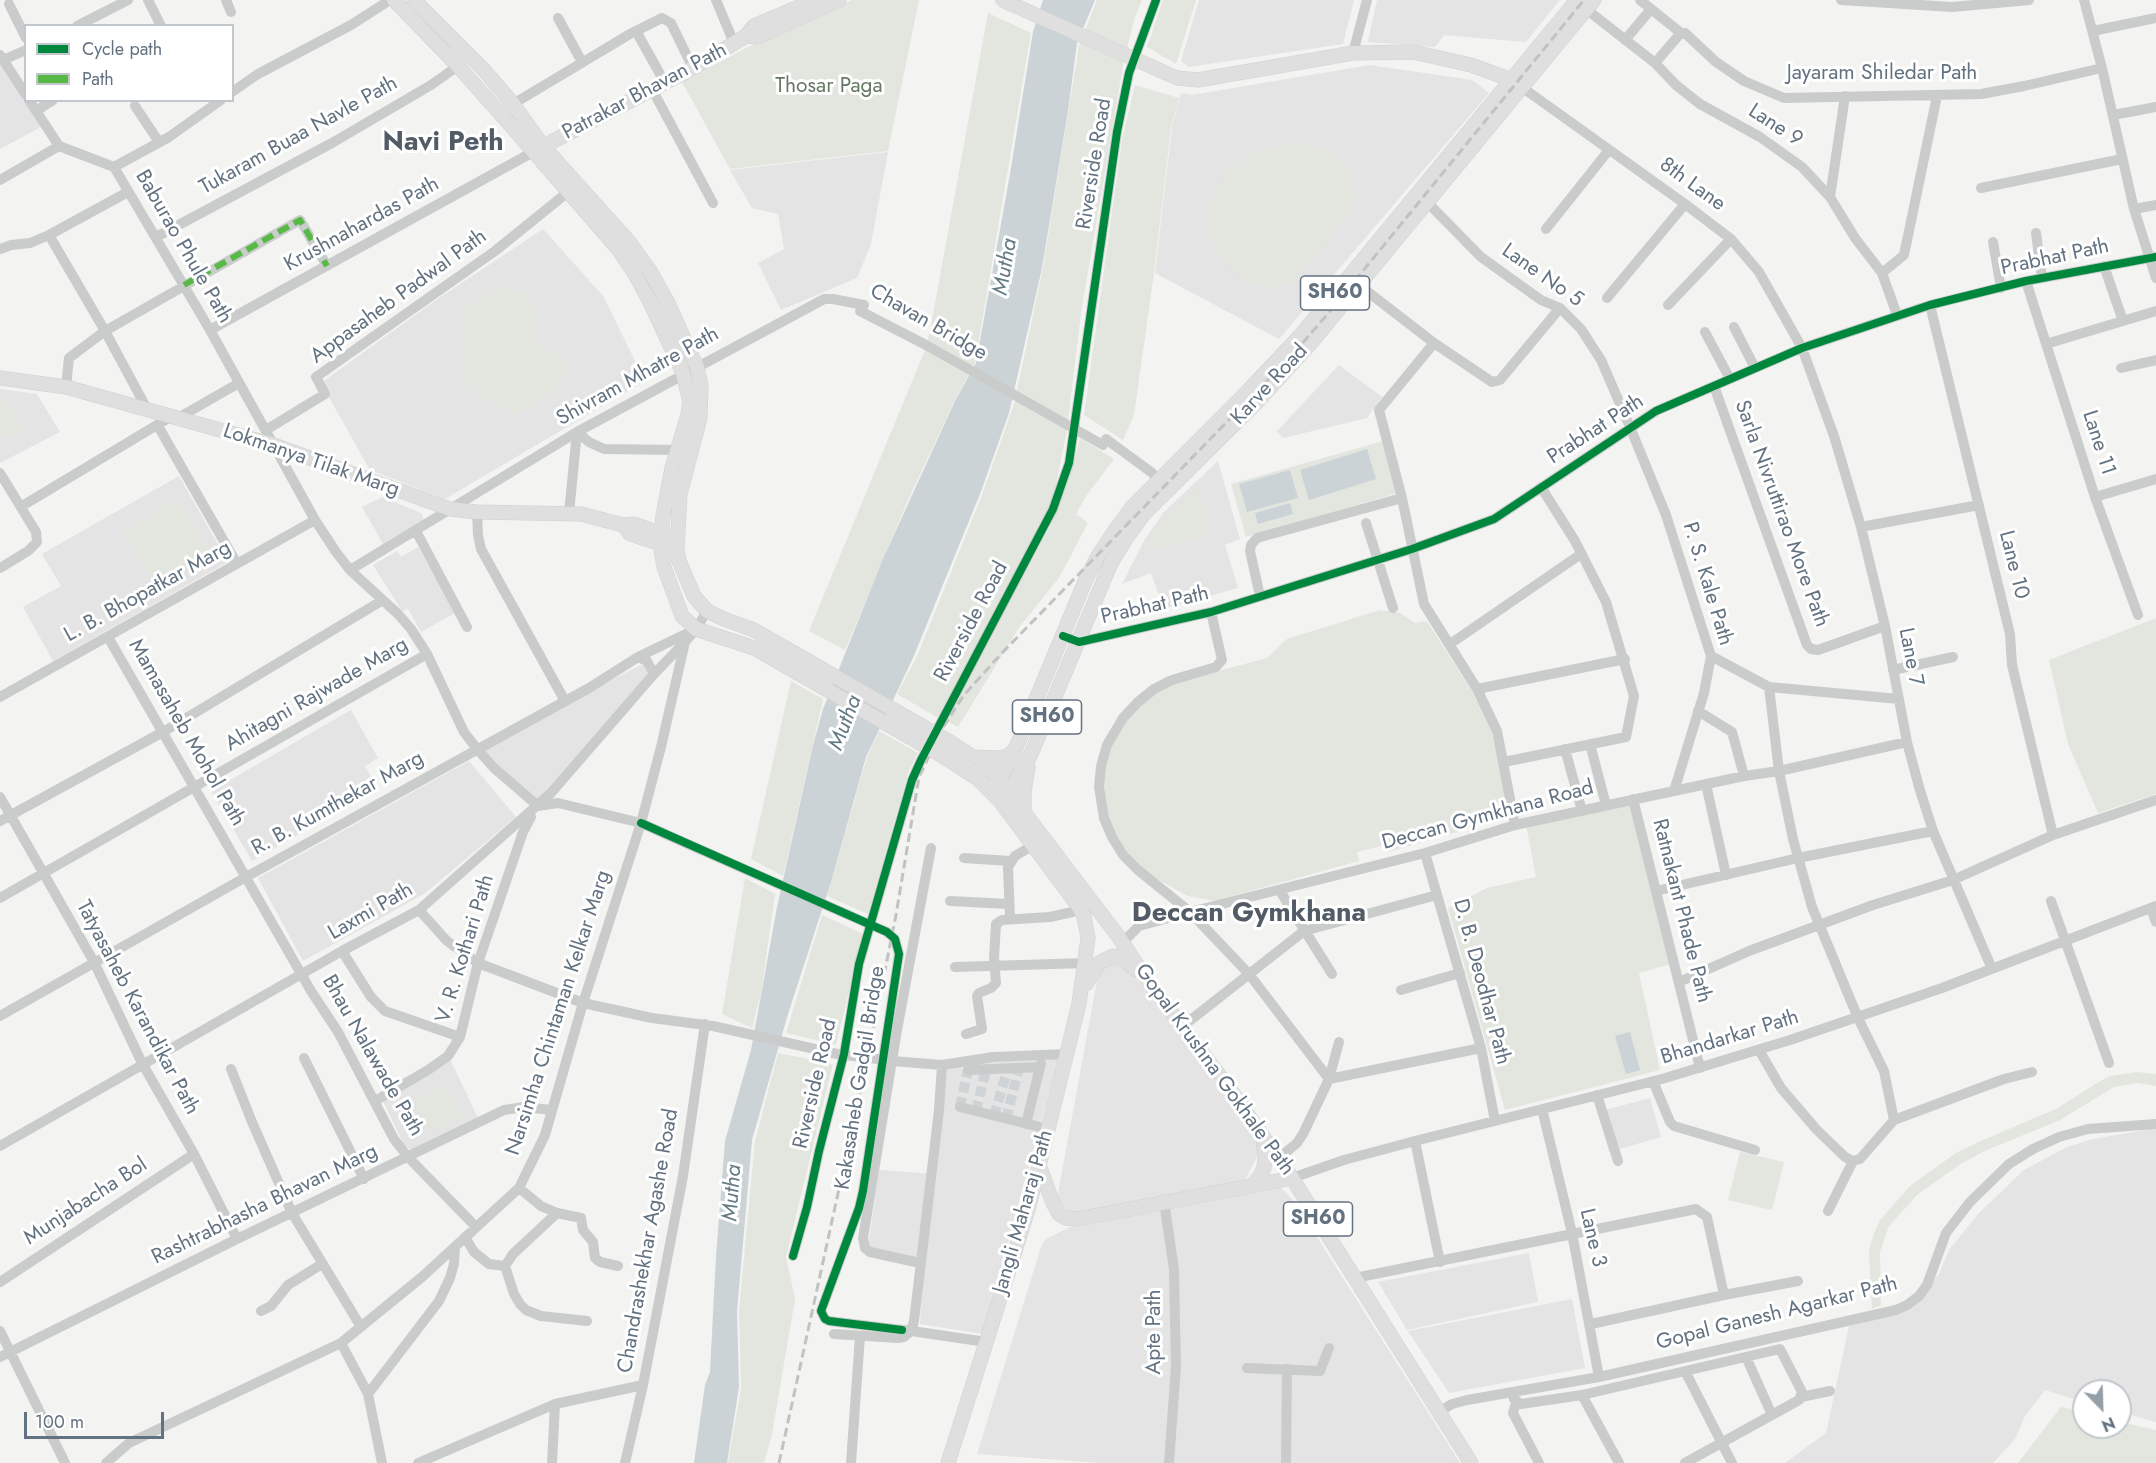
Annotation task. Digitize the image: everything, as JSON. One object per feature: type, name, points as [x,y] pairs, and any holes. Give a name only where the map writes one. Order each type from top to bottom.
[{"type":"main road","points":[[392,0],[538,149],[604,212],[650,271],[668,303],[697,367],[701,386],[700,418],[680,494],[677,544],[679,561],[694,596],[707,611]]},
{"type":"main road","points":[[414,0],[483,69],[513,104],[538,149],[568,192],[619,250],[651,304],[683,373],[690,402],[667,494],[660,539],[664,567],[682,616],[696,629],[754,648],[978,778],[996,796],[1082,913],[1089,938],[1086,960]]},
{"type":"main road","points":[[740,40],[754,26],[815,0]]},
{"type":"main road","points":[[740,40],[757,37],[839,0]]},
{"type":"main road","points":[[1002,0],[1177,78],[1198,80],[1353,53],[1413,52],[1471,65],[1518,84]]},
{"type":"main road","name":"Karve Road","points":[[996,796],[1030,756],[1111,563],[1162,486],[1300,336],[1586,3]]},
{"type":"main road","name":"Patrakar Bhavan Path","points":[[538,149],[693,68],[740,40]]},
{"type":"main road","name":"Karve Road","points":[[1005,784],[1015,750],[1086,579],[1098,556],[1133,506],[1162,486],[1257,402],[1310,344],[1428,203],[1518,84]]},
{"type":"main road","name":"Lokmanya Tilak Marg","points":[[0,378],[66,387],[274,444],[450,509],[477,512],[569,513],[597,517],[623,525],[630,534],[677,544]]},
{"type":"main road","name":"Gopal Krushna Gokhale Path","points":[[707,611],[754,630],[950,742],[974,757],[1005,784],[1024,813],[1123,942],[1150,984],[1290,1169],[1471,1463]]},
{"type":"main road","points":[[974,757],[999,758],[1008,756],[1015,750]]},
{"type":"main road","points":[[1024,813],[1025,785],[1030,756]]},
{"type":"main road","points":[[1082,992],[1099,963],[1113,956],[1123,959],[1150,984]]},
{"type":"main road","name":"Jangli Maharaj Path","points":[[948,1463],[1028,1210],[1082,992],[1086,960]]},
{"type":"main road","points":[[1251,1186],[1259,1178],[1264,1168],[1263,1136]]},
{"type":"main road","points":[[1039,1165],[1059,1214],[1066,1218],[1078,1219],[1251,1186],[1290,1169]]},
{"type":"street","points":[[83,24],[128,0]]},
{"type":"street","points":[[148,0],[160,24]]},
{"type":"street","points":[[226,0],[231,12]]},
{"type":"street","points":[[234,91],[258,74],[351,25],[392,0]]},
{"type":"street","points":[[716,0],[740,40]]},
{"type":"street","name":"Riverside Road","points":[[793,1256],[807,1207],[859,964],[912,780],[1053,509],[1067,470],[1117,132],[1129,73],[1156,0]]},
{"type":"street","points":[[1353,53],[1367,0]]},
{"type":"street","name":"Jayaram Shiledar Path","points":[[1640,0],[1681,33],[1687,34],[1716,62],[1744,81],[1784,98],[1981,94],[2102,68]]},
{"type":"street","points":[[1840,0],[1952,3],[2029,0]]},
{"type":"street","points":[[2084,0],[2134,209],[2153,257],[2156,278]]},
{"type":"street","name":"Lane 9","points":[[1586,3],[1625,40],[1655,63],[1676,85],[1700,104],[1760,137],[1802,167],[1830,198],[1855,238],[1882,273],[1898,315]]},
{"type":"street","points":[[9,4],[24,34]]},
{"type":"street","points":[[1625,40],[1651,9]]},
{"type":"street","points":[[558,18],[582,62]]},
{"type":"street","points":[[513,104],[582,62],[662,18],[671,22],[693,68]]},
{"type":"street","points":[[2093,31],[2156,18]]},
{"type":"street","points":[[636,31],[658,86],[713,203]]},
{"type":"street","points":[[1655,63],[1681,33]]},
{"type":"street","points":[[24,51],[2,58],[24,91]]},
{"type":"street","name":"Tukaram Buaa Navle Path","points":[[156,237],[332,143],[431,85],[458,66]]},
{"type":"street","name":"8th Lane","points":[[1518,84],[1731,239],[1759,272],[1802,348]]},
{"type":"street","points":[[1830,198],[1845,96]]},
{"type":"street","points":[[1882,273],[1904,255],[1937,96]]},
{"type":"street","points":[[0,180],[59,146],[30,102]]},
{"type":"street","points":[[36,111],[50,102]]},
{"type":"street","points":[[114,168],[159,142],[218,102]]},
{"type":"street","points":[[135,106],[159,142]]},
{"type":"street","points":[[2113,115],[2156,107]]},
{"type":"street","name":"Baburao Phule Path","points":[[59,146],[114,168],[210,330],[315,520],[350,570],[411,629],[427,654],[464,732],[477,749],[494,768],[538,806]]},
{"type":"street","name":"Krushnahardas Path","points":[[210,330],[538,149]]},
{"type":"street","points":[[1546,229],[1609,150]]},
{"type":"street","points":[[1981,188],[2122,159]]},
{"type":"street","points":[[0,249],[10,245],[30,243],[49,235],[128,192]]},
{"type":"street","name":"Appasaheb Padwal Path","points":[[266,430],[325,394],[316,377],[495,251],[568,192]]},
{"type":"street","name":"Lane No 5","points":[[1428,203],[1481,257],[1541,300],[1560,308],[1581,329],[1601,360],[1630,427]]},
{"type":"street","points":[[1607,298],[1685,204]]},
{"type":"street","points":[[2134,209],[2156,205]]},
{"type":"street","points":[[66,387],[69,358],[105,331],[300,220],[327,266]]},
{"type":"street","points":[[2036,233],[2042,278]]},
{"type":"street","points":[[49,235],[147,409]]},
{"type":"street","points":[[1668,305],[1731,239]]},
{"type":"street","points":[[1993,242],[2001,288]]},
{"type":"street","name":"Prabhat Path","points":[[1063,636],[1079,642],[1211,612],[1412,549],[1494,519],[1656,411],[1802,348],[1930,305],[2026,281],[2153,257]]},
{"type":"street","points":[[2104,266],[2123,321]]},
{"type":"street","name":"Lane 11","points":[[2026,281],[2095,497],[2138,615]]},
{"type":"street","points":[[1359,285],[1434,343],[1492,382],[1500,380],[1560,308]]},
{"type":"street","name":"Shivram Mhatre Path","points":[[350,570],[577,432],[824,299],[859,306]]},
{"type":"street","name":"Lane 10","points":[[1930,305],[2010,634],[2012,665],[2053,835]]},
{"type":"street","name":"Chavan Bridge","points":[[859,306],[1064,413],[1162,486]]},
{"type":"street","points":[[2046,344],[2156,311]]},
{"type":"street","points":[[1734,327],[1755,368]]},
{"type":"street","points":[[1705,332],[1730,379]]},
{"type":"street","points":[[1434,343],[1379,410],[1424,604],[1477,689],[1497,731],[1515,825]]},
{"type":"street","name":"Lane 7","points":[[1802,348],[1834,436],[1861,527],[1885,626],[1907,742],[1933,831],[1992,969]]},
{"type":"street","points":[[2121,368],[2156,360]]},
{"type":"street","points":[[22,506],[158,426],[239,383]]},
{"type":"street","name":"Sarla Nivruttirao More Path","points":[[1714,386],[1807,645],[1811,649],[1818,650],[1885,626]]},
{"type":"street","points":[[158,426],[237,564]]},
{"type":"street","name":"P. S. Kale Path","points":[[1630,427],[1666,515],[1711,656],[1704,693],[1674,791]]},
{"type":"street","points":[[577,432],[604,449],[678,450]]},
{"type":"street","points":[[569,513],[577,432]]},
{"type":"street","points":[[0,473],[36,532],[37,542],[28,551],[0,568]]},
{"type":"street","points":[[2095,497],[2156,479]]},
{"type":"street","points":[[1504,762],[1626,737],[1634,696],[1606,602],[1581,554],[1541,488]]},
{"type":"street","points":[[1260,597],[1250,551],[1251,545],[1257,538],[1401,498]]},
{"type":"street","points":[[1861,527],[1979,505]]},
{"type":"street","points":[[477,512],[481,549],[565,701]]},
{"type":"street","name":"L. B. Bhopatkar Marg","points":[[0,697],[315,520]]},
{"type":"street","points":[[1366,523],[1393,608]]},
{"type":"street","points":[[416,531],[467,627]]},
{"type":"street","points":[[1450,644],[1581,554]]},
{"type":"street","points":[[5,818],[163,732],[383,600]]},
{"type":"street","name":"Laxmi Path","points":[[0,1146],[142,1063],[419,910],[538,806],[685,642],[707,611]]},
{"type":"street","points":[[1211,612],[1222,657],[1221,663],[1216,667],[1165,683],[1138,702],[1123,718],[1104,755],[1100,776],[1100,797],[1104,818],[1117,846],[1130,862],[1190,912],[1249,974],[1329,1079]]},
{"type":"street","name":"R. B. Kumthekar Marg","points":[[0,1016],[565,701],[638,657],[696,629]]},
{"type":"street","name":"Mamasaheb Mohol Path","points":[[108,637],[302,975]]},
{"type":"street","name":"Narsimha Chintaman Kelkar Marg","points":[[106,1463],[129,1443],[340,1343],[455,1247],[519,1188],[545,1135],[583,1003],[641,823],[662,747],[685,642]]},
{"type":"street","name":"Ahitagni Rajwade Marg","points":[[0,898],[427,654]]},
{"type":"street","points":[[1711,656],[1769,687],[1899,699]]},
{"type":"street","points":[[638,657],[647,661],[654,674]]},
{"type":"street","points":[[1893,670],[1953,657]]},
{"type":"street","points":[[1477,689],[1624,659]]},
{"type":"street","points":[[1769,687],[1779,771],[1798,858],[1812,907],[1858,1017],[1884,1071],[1894,1120]]},
{"type":"street","points":[[1698,711],[1732,732],[1744,776]]},
{"type":"street","name":"Deccan Gymkhana Road","points":[[1123,942],[1139,926],[1425,853],[1515,825],[1744,776],[1779,771],[1907,742]]},
{"type":"street","points":[[1590,744],[1606,805]]},
{"type":"street","points":[[1565,749],[1581,811]]},
{"type":"street","points":[[1706,784],[1726,875]]},
{"type":"street","name":"Tatyasaheb Karandikar Path","points":[[0,797],[5,818],[43,873],[94,962],[142,1063],[194,1154],[237,1239]]},
{"type":"street","name":"Ratnakant Phade Path","points":[[1634,800],[1700,1068]]},
{"type":"street","points":[[1679,982],[1749,951],[1873,904],[1953,880],[2053,835],[2156,800]]},
{"type":"street","points":[[538,806],[558,803],[641,823]]},
{"type":"street","name":"V. R. Kothari Path","points":[[375,1101],[448,1056],[460,1037],[478,963],[523,831],[538,806]]},
{"type":"street","name":"Kakasaheb Gadgil Bridge","points":[[641,823],[887,932],[895,939],[899,954],[863,1191],[859,1208],[821,1311],[825,1319],[830,1321],[907,1330]]},
{"type":"street","points":[[1656,891],[1798,858],[1933,831]]},
{"type":"street","points":[[1010,919],[1008,867],[1015,856],[1032,846]]},
{"type":"street","points":[[920,1263],[870,1252],[863,1244],[931,848]]},
{"type":"street","name":"D. B. Deodhar Path","points":[[1425,853],[1481,1048],[1495,1121]]},
{"type":"street","points":[[964,858],[1010,861]]},
{"type":"street","points":[[1280,891],[1332,974]]},
{"type":"street","points":[[1183,1026],[1304,930],[1437,895]]},
{"type":"street","points":[[950,901],[1009,904]]},
{"type":"street","points":[[2051,901],[2109,1063]]},
{"type":"street","points":[[2153,907],[2156,922]]},
{"type":"street","name":"Bhandarkar Path","points":[[1290,1169],[1415,1141],[1700,1068],[1858,1017],[1992,969],[2153,907]]},
{"type":"street","points":[[419,910],[447,941],[478,963],[583,1003],[652,1018],[709,1025],[840,1054],[893,1061],[942,1065],[993,1057],[1067,1054]]},
{"type":"street","points":[[966,1034],[982,1029],[977,996],[995,986],[997,979],[996,924],[1002,920],[1082,913]]},
{"type":"street","points":[[342,951],[371,997],[385,1011],[460,1037]]},
{"type":"street","points":[[955,967],[1086,960]]},
{"type":"street","points":[[1401,990],[1460,973]]},
{"type":"street","name":"Bhau Nalawade Path","points":[[302,975],[338,1032],[394,1138],[408,1157],[476,1227]]},
{"type":"street","name":"Chandrashekhar Agashe Road","points":[[625,1463],[643,1385],[709,1025]]},
{"type":"street","points":[[1290,1169],[1296,1143],[1304,1134],[1329,1079],[1339,1042]]},
{"type":"street","points":[[1329,1079],[1481,1048]]},
{"type":"street","points":[[1759,1050],[1788,1097],[1823,1136],[1845,1157],[1853,1161],[1860,1159],[1894,1120],[2004,1079],[2032,1072]]},
{"type":"street","points":[[1026,1124],[1043,1055]]},
{"type":"street","points":[[304,1058],[364,1179]]},
{"type":"street","points":[[834,1334],[898,1338],[904,1337],[914,1321],[920,1263],[940,1145],[942,1065]]},
{"type":"street","points":[[968,1070],[1040,1067]]},
{"type":"street","points":[[231,1069],[292,1213],[361,1327]]},
{"type":"street","points":[[1653,1081],[1670,1122],[1674,1126],[1755,1150]]},
{"type":"street","points":[[1597,1095],[1618,1161]]},
{"type":"street","name":"Rashtrabhasha Bhavan Marg","points":[[5,1354],[504,1110],[524,1107],[552,1110]]},
{"type":"street","points":[[960,1107],[1048,1129]]},
{"type":"street","name":"Lane 3","points":[[1542,1109],[1572,1233],[1591,1324],[1599,1377]]},
{"type":"street","name":"Gopal Ganesh Agarkar Path","points":[[1439,1412],[1452,1404],[1467,1400],[1514,1397],[1867,1317],[1907,1305],[1919,1296],[1927,1285],[1946,1233],[1970,1202],[2009,1164],[2058,1137],[2088,1130],[2156,1125]]},
{"type":"street","points":[[1415,1141],[1440,1262]]},
{"type":"street","name":"Munjabacha Bol","points":[[0,1282],[194,1154]]},
{"type":"street","points":[[1828,1211],[1853,1161]]},
{"type":"street","points":[[519,1188],[541,1206],[557,1213],[581,1218],[583,1230],[593,1242],[595,1258],[600,1262],[618,1266]]},
{"type":"street","name":"Apte Path","points":[[1164,1202],[1174,1269],[1176,1366],[1169,1463]]},
{"type":"street","points":[[1355,1278],[1696,1209],[1707,1217],[1724,1295]]},
{"type":"street","points":[[505,1266],[513,1254],[557,1213]]},
{"type":"street","points":[[465,1237],[474,1252],[489,1264],[505,1266]]},
{"type":"street","points":[[368,1394],[439,1301],[450,1278],[455,1247]]},
{"type":"street","points":[[261,1311],[271,1306],[288,1285],[322,1264]]},
{"type":"street","points":[[505,1266],[514,1294],[526,1310],[541,1316],[586,1321]]},
{"type":"street","points":[[1591,1324],[1798,1281]]},
{"type":"street","points":[[907,1330],[986,1342]]},
{"type":"street","points":[[0,1331],[5,1354],[65,1463]]},
{"type":"street","points":[[851,1463],[860,1336]]},
{"type":"street","points":[[340,1343],[368,1394],[382,1463]]},
{"type":"street","points":[[1247,1368],[1320,1371],[1329,1348]]},
{"type":"street","points":[[1514,1397],[1521,1404],[1582,1395],[1780,1348],[1802,1392],[1797,1402],[1685,1463]]},
{"type":"street","points":[[1746,1357],[1772,1415]]},
{"type":"street","points":[[1286,1463],[1287,1369]]},
{"type":"street","points":[[1684,1371],[1732,1463]]},
{"type":"street","points":[[418,1463],[555,1404],[643,1385]]},
{"type":"street","points":[[1801,1397],[1830,1391]]},
{"type":"street","points":[[1582,1395],[1619,1463]]},
{"type":"street","points":[[1514,1397],[1513,1413],[1539,1463]]},
{"type":"street","points":[[552,1463],[555,1404]]},
{"type":"shaded area","points":[[1199,0],[1354,0],[1343,44],[1189,67],[1181,61]]},
{"type":"shaded area","points":[[1377,0],[1560,0],[1526,42],[1444,35],[1435,47],[1368,42]]},
{"type":"shaded area","points":[[0,63],[41,127],[0,149]]},
{"type":"shaded area","points":[[1370,65],[1472,80],[1489,93],[1279,339],[1155,273],[1172,127],[1181,93],[1192,95]]},
{"type":"shaded area","points":[[888,152],[871,244],[857,278],[781,310],[758,263],[784,249],[778,214],[752,208],[730,170]]},
{"type":"shaded area","points":[[543,229],[603,296],[645,381],[445,499],[370,470],[321,383],[436,300]]},
{"type":"shaded area","points":[[1339,365],[1382,397],[1367,418],[1283,438],[1277,431]]},
{"type":"shaded area","points":[[0,389],[37,394],[60,432],[0,463]]},
{"type":"shaded area","points":[[1218,461],[1240,539],[1225,545],[1238,588],[1164,609],[1151,573],[1122,584],[1145,539],[1164,512]]},
{"type":"shaded area","points":[[179,476],[228,562],[53,661],[23,607],[61,586],[42,554]]},
{"type":"shaded area","points":[[383,497],[421,513],[423,520],[383,544],[362,507]]},
{"type":"shaded area","points":[[418,547],[455,613],[421,632],[408,609],[402,611],[373,565],[397,551],[401,557]]},
{"type":"shaded area","points":[[643,664],[651,675],[538,802],[481,750],[579,696]]},
{"type":"shaded area","points":[[351,710],[378,758],[365,766],[378,789],[252,861],[211,791]]},
{"type":"shaded area","points":[[469,761],[516,817],[424,894],[303,961],[258,878]]},
{"type":"shaded area","points":[[1114,961],[1129,969],[1258,1140],[1257,1156],[1244,1182],[1072,1215],[1057,1199],[1098,975],[1102,967]]},
{"type":"shaded area","points":[[1059,1057],[983,1334],[920,1324],[924,1261],[868,1247],[879,1170],[935,1174],[947,1067],[999,1059]]},
{"type":"shaded area","points":[[450,1059],[479,1120],[413,1151],[404,1145],[382,1099]]},
{"type":"shaded area","points":[[1650,1098],[1661,1137],[1609,1152],[1598,1112]]},
{"type":"shaded area","points":[[2156,1128],[2156,1422],[2132,1415],[2132,1379],[2072,1379],[2072,1398],[2045,1390],[2025,1416],[2015,1439],[1993,1463],[1785,1463],[1826,1433],[1849,1326],[1900,1312],[1920,1296],[1939,1274],[1949,1250],[1979,1213],[2024,1170],[2067,1147],[2093,1139]]},
{"type":"shaded area","points":[[1280,1187],[1294,1201],[1460,1463],[1100,1463],[977,1454],[1042,1244],[1046,1239],[1072,1226]]},
{"type":"shaded area","points":[[1529,1253],[1538,1302],[1407,1330],[1378,1282]]},
{"type":"shaded area","points":[[1572,1299],[1585,1368],[1449,1393],[1408,1331]]},
{"type":"green space","name":"Thosar Paga","points":[[852,0],[919,0],[888,151],[730,169],[682,82],[744,49]]},
{"type":"green space","points":[[1097,0],[1142,0],[1134,20],[1123,66],[1081,313],[1067,429],[1054,496],[940,719],[897,694],[918,654],[982,495],[1014,404],[1043,268],[1079,46]]},
{"type":"green space","points":[[1163,0],[1196,0],[1176,64],[1147,47]]},
{"type":"green space","points":[[988,13],[1031,33],[975,363],[908,500],[845,650],[809,631],[925,350]]},
{"type":"green space","points":[[1135,85],[1179,98],[1171,128],[1134,415],[1123,440],[1084,415],[1122,140]]},
{"type":"green space","points":[[1292,143],[1314,145],[1343,160],[1354,184],[1356,197],[1353,211],[1292,281],[1267,288],[1255,286],[1243,282],[1218,256],[1209,233],[1209,208],[1217,185],[1232,166],[1253,153]]},
{"type":"green space","points":[[500,287],[525,291],[542,321],[530,328],[545,354],[557,347],[568,365],[553,393],[514,415],[461,384],[463,309]]},
{"type":"green space","points":[[0,401],[8,402],[23,431],[7,439],[5,436],[0,439]]},
{"type":"green space","points":[[1080,438],[1114,459],[1086,496],[1076,514],[1088,523],[1059,578],[1020,626],[958,727],[942,719],[1048,531],[1070,476]]},
{"type":"green space","points":[[1383,441],[1398,493],[1246,537],[1231,484]]},
{"type":"green space","points":[[1199,487],[1211,533],[1142,552],[1167,515]]},
{"type":"green space","points":[[178,499],[209,554],[154,585],[122,531]]},
{"type":"green space","name":"Deccan Gymkhana","points":[[1380,610],[1400,613],[1415,623],[1427,621],[1473,693],[1491,730],[1507,804],[1506,815],[1502,819],[1388,852],[1386,845],[1357,852],[1359,861],[1214,901],[1188,896],[1157,879],[1132,861],[1106,817],[1103,766],[1125,719],[1166,685],[1267,658],[1287,639]]},
{"type":"green space","points":[[2156,618],[2156,794],[2098,813],[2068,744],[2049,660]]},
{"type":"green space","points":[[791,681],[823,699],[783,876],[751,859]]},
{"type":"green space","points":[[879,731],[918,753],[909,770],[868,914],[827,896],[867,757]]},
{"type":"green space","points":[[1631,803],[1671,964],[1639,973],[1660,1070],[1505,1110],[1448,908],[1487,888],[1536,877],[1526,825]]},
{"type":"green space","points":[[745,878],[775,894],[761,993],[752,1028],[722,1014]]},
{"type":"green space","points":[[822,915],[863,934],[836,1045],[786,1033]]},
{"type":"green space","points":[[778,1053],[833,1064],[786,1257],[795,1299],[772,1434],[764,1463],[728,1463],[741,1388],[739,1311],[755,1141]]},
{"type":"green space","points":[[2137,1072],[2156,1074],[2156,1086],[2137,1083],[2114,1087],[2060,1120],[1987,1150],[1962,1163],[1918,1194],[1889,1226],[1880,1252],[1881,1305],[1872,1309],[1869,1250],[1880,1220],[1910,1186],[1956,1153],[2056,1109],[2110,1076]]},
{"type":"green space","points":[[447,1085],[463,1116],[431,1132],[415,1102]]},
{"type":"green space","points":[[1740,1152],[1784,1162],[1772,1210],[1728,1200]]},
{"type":"green space","points":[[2061,1407],[2072,1409],[2072,1439],[2132,1439],[2132,1425],[2156,1430],[2156,1463],[2018,1463]]},
{"type":"water","name":"Mutha","points":[[1043,0],[1095,0],[1077,43],[1042,268],[1009,413],[980,494],[913,658],[866,757],[831,882],[788,1014],[752,1140],[737,1311],[739,1387],[727,1463],[694,1463],[705,1385],[710,1372],[725,1141],[751,1050],[777,907],[813,745],[823,709],[882,561],[955,401],[976,363],[1033,32]]},
{"type":"water","points":[[1367,449],[1376,479],[1309,500],[1300,470]]},
{"type":"water","points":[[1290,470],[1298,498],[1247,512],[1239,484]]},
{"type":"water","points":[[1290,503],[1293,514],[1258,524],[1255,513]]},
{"type":"water","points":[[1630,1032],[1640,1070],[1626,1074],[1615,1036]]},
{"type":"tunnel","points":[[994,1116],[1008,1068]]},
{"type":"tunnel","points":[[1006,1119],[1019,1068]]},
{"type":"tunnel","points":[[976,1111],[986,1069]]},
{"type":"tunnel","points":[[960,1107],[968,1070]]},
{"type":"railway","points":[[779,1463],[867,1061],[896,915],[919,777],[942,729],[964,695],[1001,654],[1293,354],[1584,0]]},
{"type":"marked path","points":[[184,285],[300,220],[327,266]]},
{"type":"cycle path","points":[[793,1256],[844,1054],[859,964],[912,780],[1053,509],[1069,463],[1117,132],[1129,73],[1156,0]]},
{"type":"cycle path","points":[[1063,636],[1079,642],[1211,612],[1412,549],[1494,519],[1656,411],[1802,348],[1930,305],[2026,281],[2156,257]]},
{"type":"cycle path","points":[[641,823],[887,932],[895,939],[899,954],[863,1191],[859,1208],[821,1311],[825,1319],[829,1321],[902,1330]]},
{"type":"district","name":"Navi Peth","points":[[443,143]]},
{"type":"district","name":"Deccan Gymkhana","points":[[1249,914]]}]
